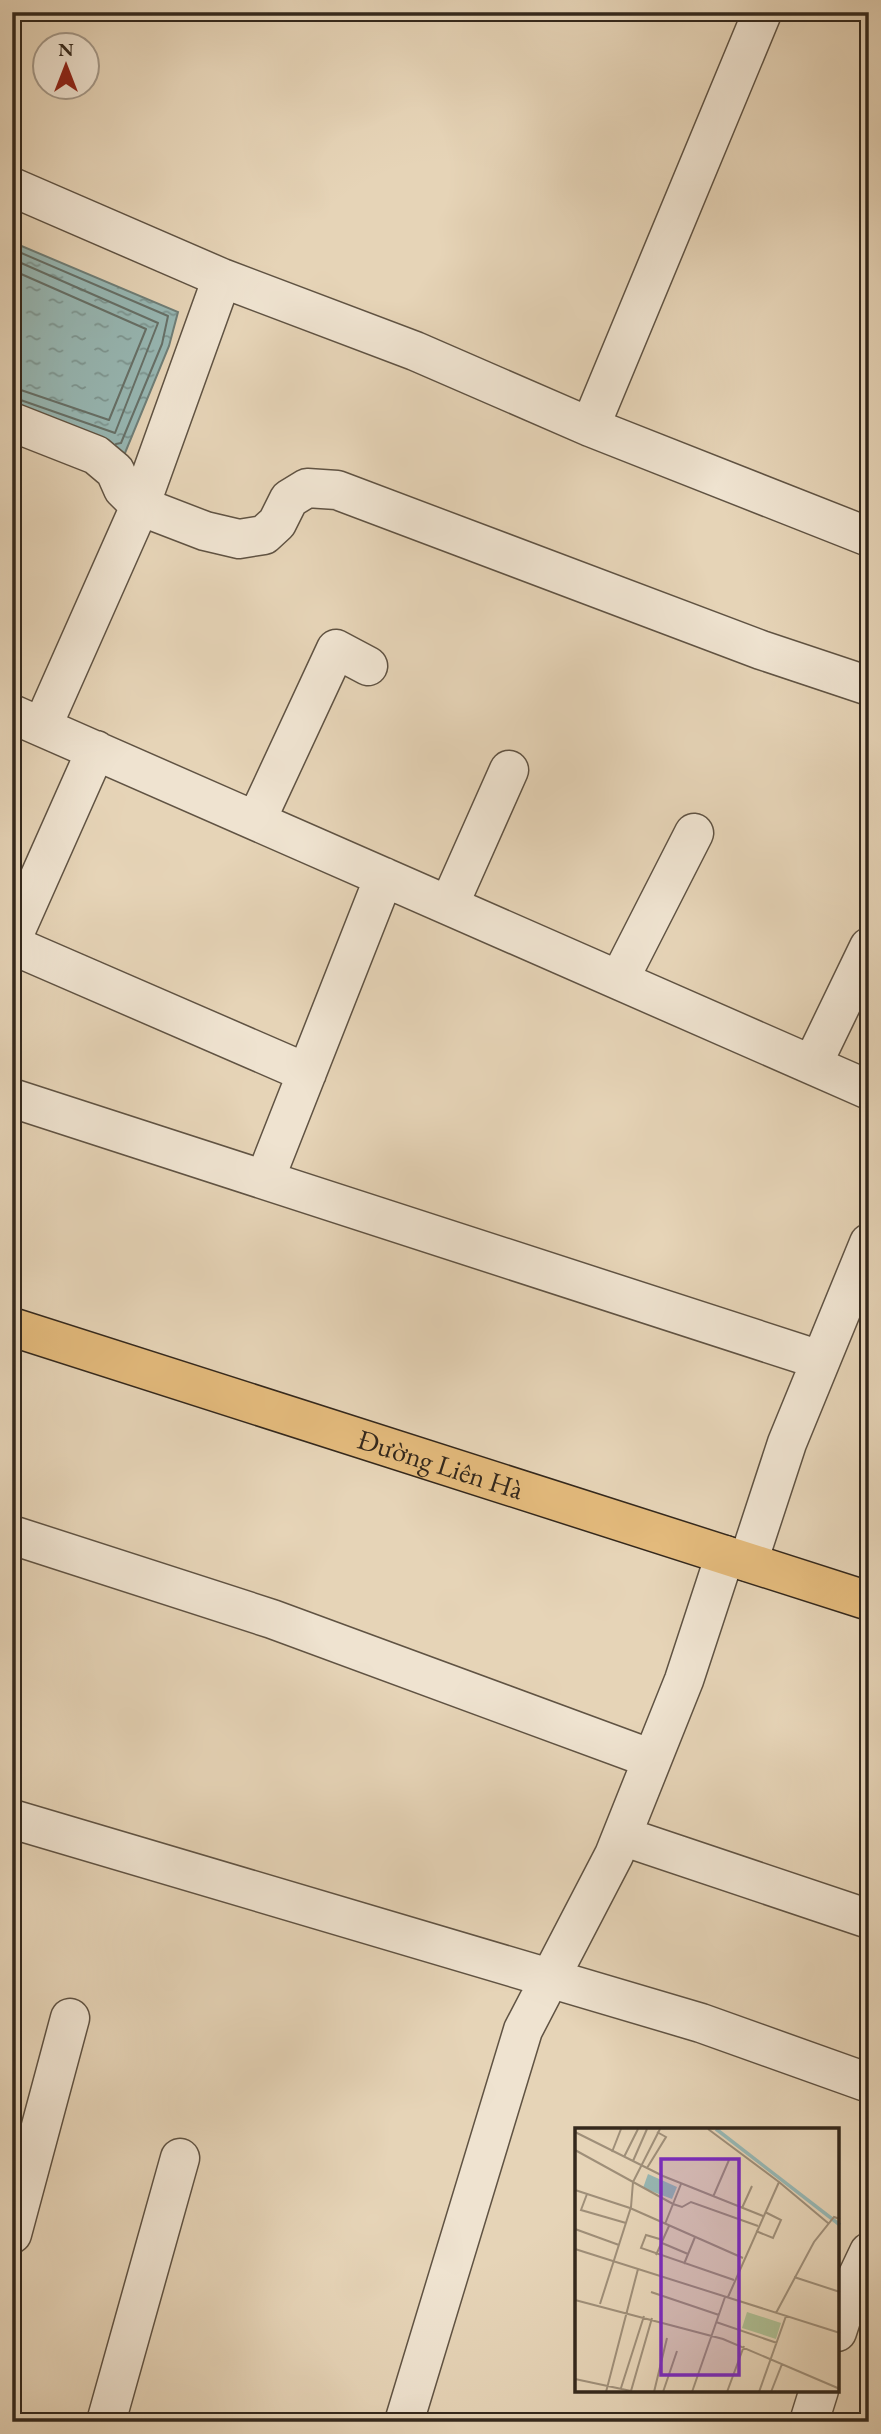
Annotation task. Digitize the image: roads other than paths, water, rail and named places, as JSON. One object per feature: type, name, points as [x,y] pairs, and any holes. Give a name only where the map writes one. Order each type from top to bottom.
[{"type":"main road","name":"Đường Liên Hà","points":[[12,1327],[869,1601]]},
{"type":"street","points":[[590,427],[762,13]]},
{"type":"street","points":[[12,187],[222,278],[415,351],[590,427],[869,537]]},
{"type":"street","points":[[222,278],[140,506],[27,720],[869,1090]]},
{"type":"street","points":[[12,422],[96,454],[115,471],[123,489],[140,506],[205,531],[239,539],[264,535],[276,523],[289,499],[307,488],[337,490],[761,650],[869,686]]},
{"type":"street","points":[[256,821],[336,649],[368,666]]},
{"type":"street","points":[[96,750],[15,925],[307,1073]]},
{"type":"street","points":[[449,905],[509,770]]},
{"type":"street","points":[[619,980],[694,833]]},
{"type":"street","points":[[265,1179],[384,877]]},
{"type":"street","points":[[812,1065],[869,947]]},
{"type":"street","points":[[12,1098],[820,1360]]},
{"type":"street","points":[[404,2422],[523,2029],[622,1836],[684,1681],[787,1443],[869,1243]]},
{"type":"street","points":[[12,1535],[272,1619],[652,1759]]},
{"type":"street","points":[[12,1819],[701,2023],[869,2082]]},
{"type":"street","points":[[622,1836],[869,1919]]},
{"type":"street","points":[[12,2234],[70,2018]]},
{"type":"street","points":[[106,2422],[180,2158]]},
{"type":"street","points":[[839,2326],[850,2292],[869,2252]]},
{"type":"street","points":[[809,2422],[818,2392]]},
{"type":"water","points":[[12,242],[178,312],[169,346],[125,453],[12,412]]}]
